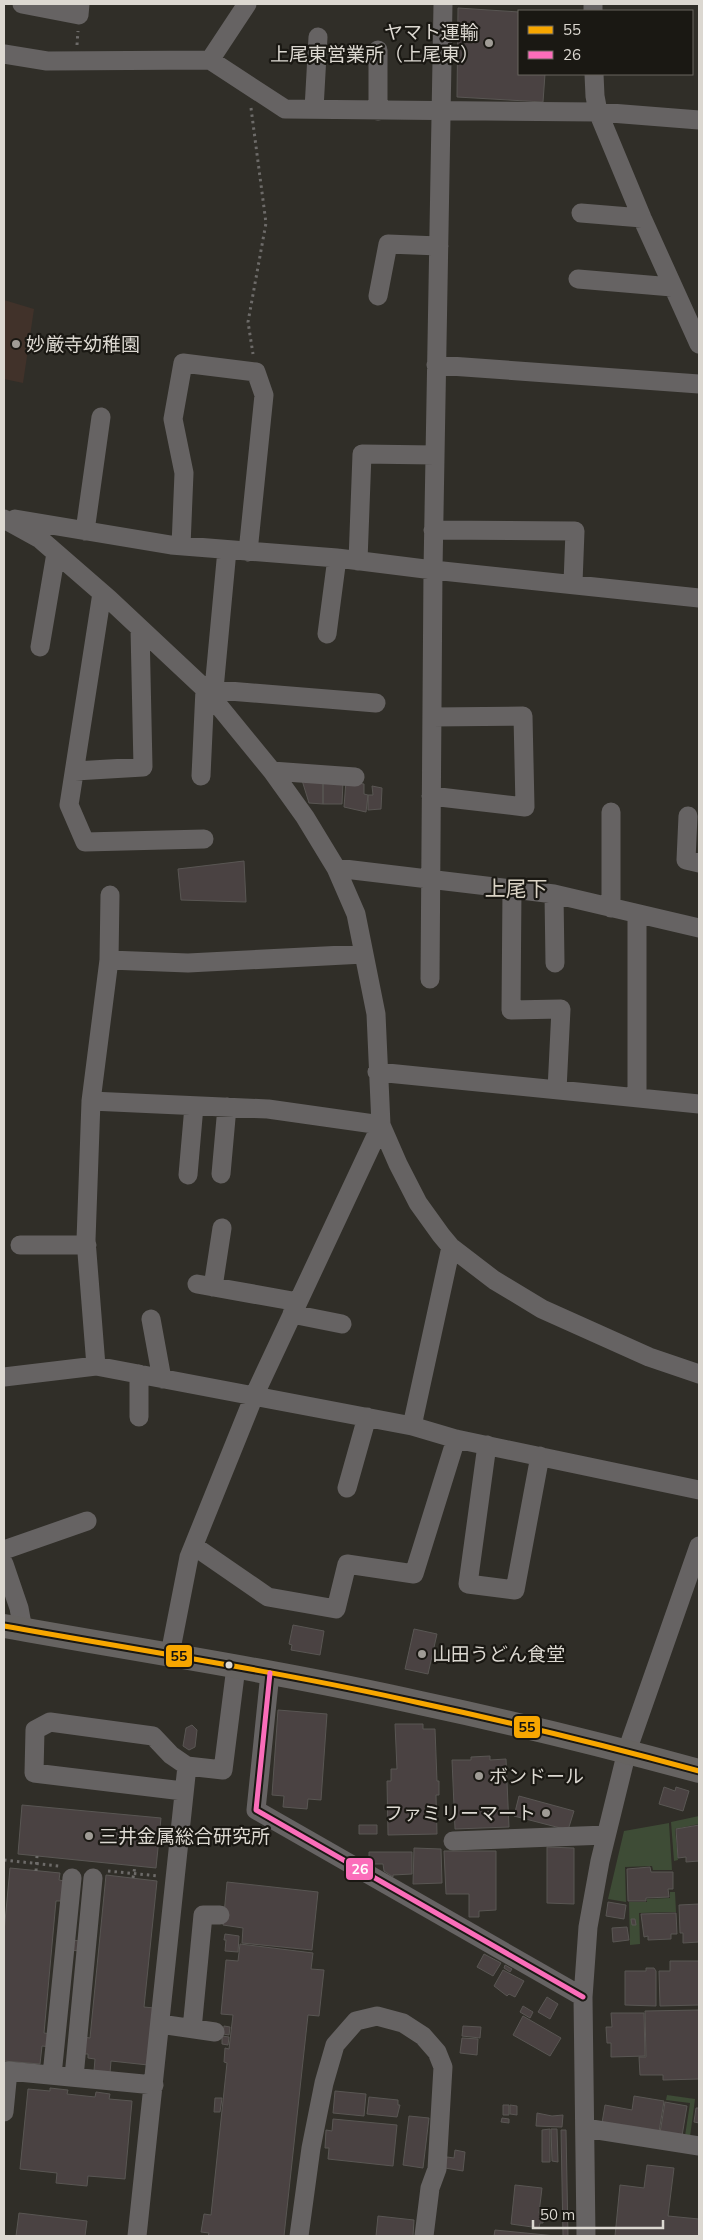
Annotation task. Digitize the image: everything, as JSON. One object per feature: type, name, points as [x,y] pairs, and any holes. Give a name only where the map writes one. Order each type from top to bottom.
[{"type":"main road","points":[[13,1628],[170,1654],[419,1702],[627,1751],[699,1771]]},
{"type":"street","points":[[22,4],[80,9]]},
{"type":"street","points":[[210,60],[247,4]]},
{"type":"street","points":[[430,979],[433,530],[443,4]]},
{"type":"street","points":[[314,109],[318,37]]},
{"type":"street","points":[[378,50],[378,111]]},
{"type":"street","points":[[4,54],[47,61],[210,60],[286,109],[598,112],[699,120]]},
{"type":"street","points":[[594,75],[594,96],[598,112],[672,287],[699,344]]},
{"type":"street","points":[[581,213],[642,218]]},
{"type":"street","points":[[378,296],[388,244],[439,246]]},
{"type":"street","points":[[578,279],[672,287]]},
{"type":"street","points":[[181,546],[184,473],[173,419],[184,363],[256,372],[264,395],[248,552]]},
{"type":"street","points":[[436,365],[699,384]]},
{"type":"street","points":[[85,531],[101,416]]},
{"type":"street","points":[[358,561],[362,454],[435,455]]},
{"type":"street","points":[[4,518],[181,546],[337,558],[699,598]]},
{"type":"street","points":[[4,518],[40,539],[209,689],[305,817],[336,868],[356,914],[376,1014],[377,1072],[381,1125],[398,1164],[418,1202],[451,1247],[494,1280],[542,1309],[649,1357],[699,1374]]},
{"type":"street","points":[[433,530],[575,531],[573,584]]},
{"type":"street","points":[[202,776],[209,689],[227,550]]},
{"type":"street","points":[[40,647],[56,553]]},
{"type":"street","points":[[327,634],[337,558]]},
{"type":"street","points":[[102,593],[69,805],[85,842],[204,839]]},
{"type":"street","points":[[75,771],[144,767],[140,628]]},
{"type":"street","points":[[209,689],[376,703]]},
{"type":"street","points":[[431,796],[525,807],[523,716],[432,717]]},
{"type":"street","points":[[272,771],[355,777]]},
{"type":"street","points":[[611,812],[612,908]]},
{"type":"street","points":[[688,816],[686,860],[699,863]]},
{"type":"street","points":[[336,868],[554,894],[699,928]]},
{"type":"street","points":[[512,889],[511,1010],[561,1009],[557,1090]]},
{"type":"street","points":[[554,894],[555,963]]},
{"type":"street","points":[[96,1366],[87,1245],[91,1101],[109,960],[110,895]]},
{"type":"street","points":[[637,914],[637,1098]]},
{"type":"street","points":[[109,960],[188,964],[364,954]]},
{"type":"street","points":[[377,1072],[699,1104]]},
{"type":"street","points":[[91,1101],[268,1110],[381,1125]]},
{"type":"street","points":[[188,1175],[194,1106]]},
{"type":"street","points":[[220,1174],[227,1107]]},
{"type":"street","points":[[170,1654],[189,1557],[254,1396],[381,1125]]},
{"type":"street","points":[[222,1228],[205,1285],[295,1308],[342,1324]]},
{"type":"street","points":[[20,1246],[87,1245]]},
{"type":"street","points":[[412,1426],[451,1247]]},
{"type":"street","points":[[151,1319],[162,1379]]},
{"type":"street","points":[[4,1377],[96,1366],[412,1426],[456,1439],[699,1490]]},
{"type":"street","points":[[139,1374],[139,1417]]},
{"type":"street","points":[[347,1488],[367,1417]]},
{"type":"street","points":[[194,1546],[268,1597],[336,1608],[347,1564],[414,1574],[456,1439]]},
{"type":"street","points":[[487,1445],[468,1584],[515,1590],[540,1456]]},
{"type":"street","points":[[4,1550],[86,1521]]},
{"type":"street","points":[[586,2236],[583,1997],[588,1927],[606,1835],[627,1751],[695,1568],[699,1546]]},
{"type":"street","points":[[4,1564],[19,1608],[13,1628]]},
{"type":"street","points":[[182,1798],[34,1772],[35,1730],[50,1722],[152,1736],[171,1755],[187,1766],[223,1770],[236,1667]]},
{"type":"street","points":[[270,1673],[256,1810],[583,1997]]},
{"type":"street","points":[[138,2236],[182,1798],[187,1766]]},
{"type":"street","points":[[453,1841],[606,1835]]},
{"type":"street","points":[[52,2075],[72,1878]]},
{"type":"street","points":[[74,2077],[93,1878]]},
{"type":"street","points":[[192,2029],[203,1914],[220,1915]]},
{"type":"street","points":[[299,2236],[313,2138],[324,2083],[335,2045],[356,2021],[377,2016],[403,2023],[423,2036],[437,2052],[443,2067],[437,2169],[430,2188],[424,2236]]},
{"type":"street","points":[[160,2024],[215,2032]]},
{"type":"street","points":[[4,2112],[8,2071],[154,2085]]},
{"type":"street","points":[[585,2128],[699,2146]]},
{"type":"path","points":[[75,60],[80,9]]},
{"type":"path","points":[[248,84],[266,223],[248,322],[256,372]]},
{"type":"path","points":[[36,1871],[37,1856]]},
{"type":"path","points":[[133,1878],[135,1866]]},
{"type":"shaded area","name":"妙厳寺幼稚園","points":[[4,300],[34,309],[23,383],[4,379]]},
{"type":"green space","points":[[699,1816],[699,1824],[675,1829],[678,1860],[674,1861],[671,1822]]},
{"type":"green space","points":[[669,1823],[672,1870],[653,1870],[652,1866],[625,1867],[626,1902],[608,1899],[624,1831]]},
{"type":"green space","points":[[670,1892],[675,1892],[676,1912],[639,1913],[640,1944],[630,1945],[629,1902],[647,1902],[647,1899],[670,1898]]},
{"type":"green space","points":[[667,2095],[695,2099],[690,2137],[685,2136],[690,2103],[666,2100]]},
{"type":"building","name":"ヤマト運輸 上尾東営業所（上尾東）","points":[[458,8],[518,12],[518,75],[545,75],[543,102],[457,97]]},
{"type":"building","points":[[301,777],[323,780],[323,804],[309,803]]},
{"type":"building","points":[[323,780],[343,781],[342,804],[323,804]]},
{"type":"building","points":[[346,781],[364,784],[364,794],[368,795],[366,812],[344,807]]},
{"type":"building","points":[[372,786],[382,788],[381,809],[368,810],[368,795],[373,795]]},
{"type":"building","points":[[244,861],[246,902],[181,900],[178,869]]},
{"type":"building","points":[[293,1625],[324,1631],[320,1655],[291,1650],[292,1645],[289,1644]]},
{"type":"building","points":[[414,1629],[437,1634],[428,1674],[405,1669]]},
{"type":"building","points":[[278,1710],[327,1714],[321,1800],[308,1799],[307,1809],[283,1807],[284,1796],[272,1795]]},
{"type":"building","points":[[395,1724],[423,1724],[423,1729],[435,1729],[437,1781],[439,1781],[439,1795],[436,1795],[437,1834],[388,1835],[387,1781],[391,1781],[391,1769],[397,1769]]},
{"type":"building","points":[[192,1725],[197,1730],[195,1747],[189,1750],[183,1746],[186,1728]]},
{"type":"building","points":[[490,1756],[490,1760],[506,1759],[509,1827],[455,1829],[452,1760],[471,1760],[471,1757]]},
{"type":"building","points":[[664,1787],[675,1791],[676,1787],[689,1791],[683,1811],[659,1804]]},
{"type":"building","points":[[519,1796],[574,1811],[568,1830],[514,1816]]},
{"type":"building","name":"三井金属総合研究所","points":[[22,1805],[161,1818],[156,1868],[18,1854]]},
{"type":"building","points":[[359,1825],[377,1825],[377,1834],[359,1834]]},
{"type":"building","points":[[699,1825],[699,1861],[686,1862],[686,1857],[678,1858],[676,1829]]},
{"type":"building","points":[[547,1847],[574,1848],[574,1904],[547,1903]]},
{"type":"building","points":[[414,1848],[441,1849],[442,1883],[413,1884]]},
{"type":"building","points":[[444,1851],[496,1851],[496,1910],[479,1911],[479,1917],[469,1917],[469,1894],[446,1894]]},
{"type":"building","points":[[369,1852],[412,1852],[412,1874],[393,1875],[393,1877],[384,1871],[383,1864],[369,1864]]},
{"type":"building","points":[[650,1867],[651,1872],[673,1872],[673,1889],[668,1889],[669,1897],[646,1898],[646,1901],[628,1901],[627,1869]]},
{"type":"building","points":[[10,1868],[60,1873],[59,1880],[64,1881],[62,1901],[56,1901],[44,2033],[52,2034],[51,2047],[42,2046],[40,2064],[4,2061],[4,1932]]},
{"type":"building","points":[[106,1875],[157,1881],[144,2007],[154,2008],[148,2065],[111,2061],[110,2073],[94,2071],[95,2059],[88,2058],[88,2054],[82,2054],[84,2037],[90,2038]]},
{"type":"building","points":[[227,1882],[318,1892],[312,1950],[242,1943],[243,1928],[223,1925]]},
{"type":"building","points":[[608,1902],[626,1905],[624,1919],[606,1916]]},
{"type":"building","points":[[699,1904],[699,1942],[683,1943],[683,1933],[680,1933],[679,1905]]},
{"type":"building","points":[[676,1913],[677,1934],[671,1934],[671,1939],[648,1940],[648,1936],[644,1937],[641,1914]]},
{"type":"building","points":[[631,1919],[635,1919],[636,1925],[632,1925]]},
{"type":"building","points":[[627,1927],[629,1940],[613,1942],[612,1928]]},
{"type":"building","points":[[225,1934],[239,1936],[238,1952],[225,1951]]},
{"type":"building","points":[[72,1940],[80,1941],[79,1951],[71,1950]]},
{"type":"building","points":[[240,1944],[313,1953],[311,1969],[324,1970],[319,2016],[308,2015],[284,2236],[208,2236],[209,2233],[201,2232],[204,2214],[211,2215],[227,2063],[224,2062],[225,2048],[229,2049],[233,2015],[221,2014],[226,1960],[238,1961]]},
{"type":"building","points":[[484,1954],[501,1963],[493,1976],[477,1967]]},
{"type":"building","points":[[670,1961],[699,1961],[699,2005],[660,2006],[659,1971],[670,1971]]},
{"type":"building","points":[[505,1965],[512,1969],[510,1972],[504,1968]]},
{"type":"building","points":[[646,1968],[654,1968],[656,1971],[656,2006],[625,2005],[625,1971],[646,1971]]},
{"type":"building","points":[[503,1970],[524,1981],[515,1997],[509,1994],[507,1996],[494,1986]]},
{"type":"building","points":[[547,1997],[558,2004],[550,2019],[538,2012]]},
{"type":"building","points":[[523,2006],[533,2012],[530,2018],[520,2012]]},
{"type":"building","points":[[699,2010],[699,2079],[663,2080],[663,2075],[640,2075],[639,2057],[646,2057],[645,2011]]},
{"type":"building","points":[[611,2013],[644,2013],[645,2056],[611,2057],[611,2043],[607,2043],[606,2027],[612,2027]]},
{"type":"building","points":[[523,2016],[561,2038],[550,2056],[513,2035]]},
{"type":"building","points":[[224,2026],[230,2027],[229,2035],[223,2034]]},
{"type":"building","points":[[463,2026],[481,2027],[480,2038],[462,2036]]},
{"type":"building","points":[[222,2036],[229,2037],[228,2045],[222,2044]]},
{"type":"building","points":[[462,2038],[478,2039],[477,2055],[460,2053]]},
{"type":"building","points":[[50,2088],[68,2090],[67,2094],[95,2097],[96,2092],[110,2094],[109,2099],[132,2101],[125,2179],[88,2176],[87,2186],[56,2183],[57,2173],[20,2169],[28,2089],[50,2091]]},
{"type":"building","points":[[335,2091],[366,2094],[364,2116],[333,2113]]},
{"type":"building","points":[[634,2096],[664,2101],[659,2132],[602,2123],[605,2105],[632,2110]]},
{"type":"building","points":[[369,2097],[398,2100],[398,2105],[400,2105],[397,2117],[367,2114]]},
{"type":"building","points":[[215,2098],[222,2098],[220,2112],[214,2112]]},
{"type":"building","points":[[665,2102],[687,2106],[682,2136],[660,2133]]},
{"type":"building","points":[[503,2105],[509,2105],[509,2115],[503,2115]]},
{"type":"building","points":[[510,2105],[517,2106],[517,2115],[510,2114]]},
{"type":"building","points":[[696,2108],[699,2108],[699,2123],[694,2122]]},
{"type":"building","points":[[537,2113],[552,2116],[563,2115],[562,2127],[536,2126]]},
{"type":"building","points":[[409,2116],[429,2118],[423,2168],[403,2165]]},
{"type":"building","points":[[502,2118],[509,2119],[509,2123],[501,2122]]},
{"type":"building","points":[[333,2119],[397,2125],[393,2166],[328,2159],[329,2148],[325,2148],[326,2130],[332,2131]]},
{"type":"building","points":[[550,2129],[550,2162],[542,2162],[542,2130]]},
{"type":"building","points":[[551,2129],[557,2129],[558,2162],[552,2161]]},
{"type":"building","points":[[561,2130],[566,2130],[568,2236],[563,2236]]},
{"type":"building","points":[[455,2150],[465,2152],[463,2171],[445,2168],[447,2157],[454,2158]]},
{"type":"building","points":[[647,2165],[674,2168],[668,2216],[699,2219],[699,2236],[615,2236],[620,2185],[644,2188]]},
{"type":"building","points":[[515,2185],[542,2188],[539,2213],[544,2213],[543,2223],[540,2223],[539,2228],[511,2224]]},
{"type":"building","points":[[19,2213],[87,2221],[85,2236],[16,2236]]},
{"type":"building","points":[[378,2216],[414,2220],[413,2236],[376,2236]]},
{"type":"building","points":[[495,2230],[556,2236],[494,2236]]},
{"type":"transit line","name":"55","points":[[4,1626],[368,1692],[525,1727],[699,1771]]},
{"type":"transit line","name":"26","points":[[270,1673],[256,1810],[583,1997]]},
{"type":"place","name":"ヤマト運輸 上尾東営業所（上尾東）","points":[[489,43]]},
{"type":"place","name":"妙厳寺幼稚園","points":[[16,344]]},
{"type":"place","name":"山田うどん食堂","points":[[422,1654]]},
{"type":"place","name":"ボンドール","points":[[479,1776]]},
{"type":"place","name":"ファミリーマート","points":[[546,1813]]},
{"type":"place","name":"三井金属総合研究所","points":[[89,1836]]},
{"type":"district","name":"上尾下","points":[[516,888]]}]
